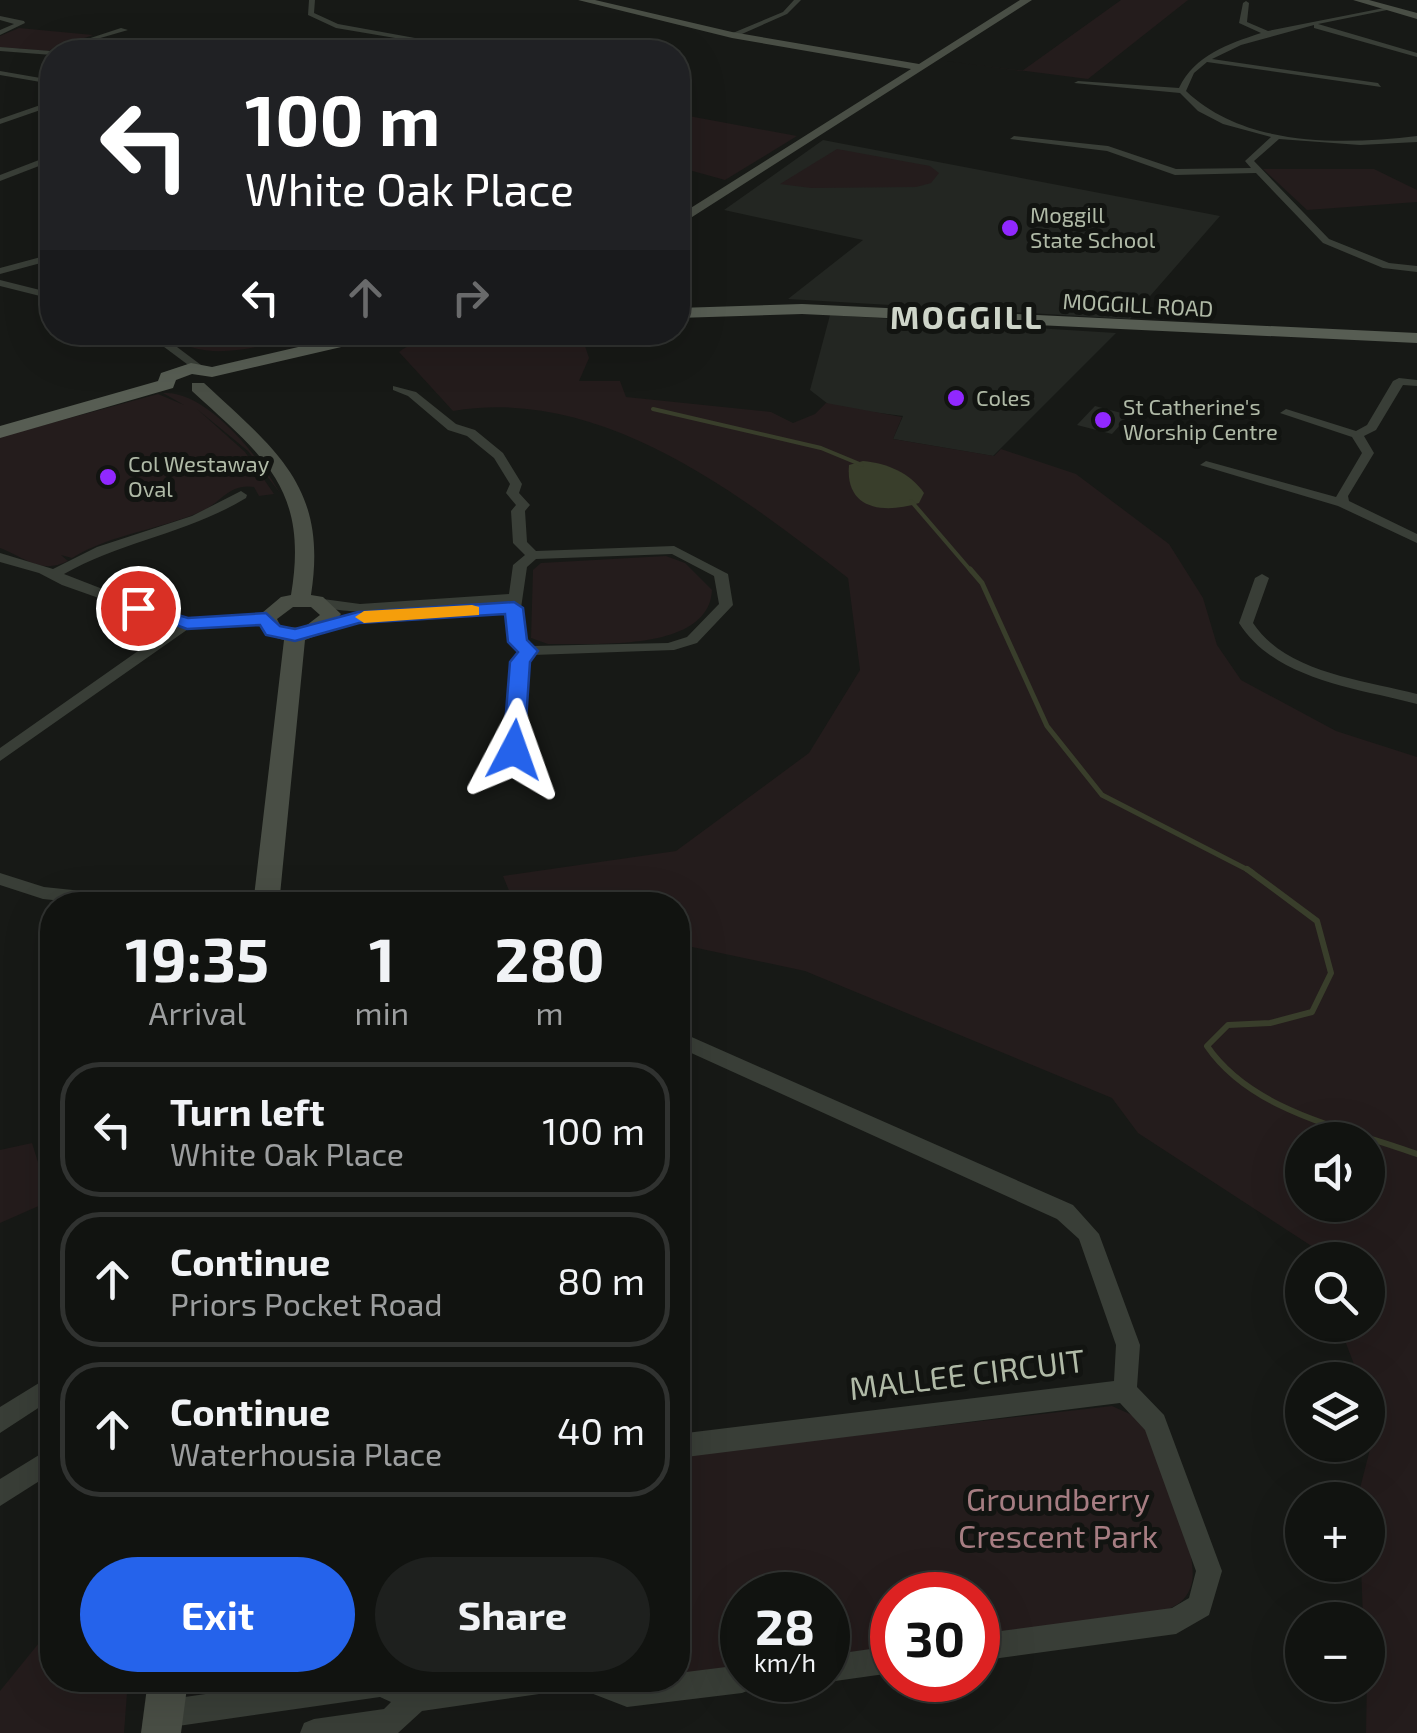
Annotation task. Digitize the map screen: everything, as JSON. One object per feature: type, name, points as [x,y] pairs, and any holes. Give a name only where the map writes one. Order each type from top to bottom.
[{"type":"main road","points":[[583,0],[732,35],[918,68]]},
{"type":"main road","points":[[690,214],[1028,0]]},
{"type":"main road","points":[[1358,0],[1417,16]]},
{"type":"main road","name":"MOGGILL ROAD","points":[[690,312],[818,310],[1417,338]]},
{"type":"main road","points":[[0,432],[169,380],[203,376],[317,345]]},
{"type":"main road","points":[[203,376],[272,454],[298,498],[308,543],[300,599]]},
{"type":"main road","points":[[300,599],[325,613],[295,635],[273,631],[266,618],[278,606],[300,599]]},
{"type":"main road","points":[[267,892],[295,635]]},
{"type":"street","points":[[312,0],[310,14],[336,26],[418,40]]},
{"type":"street","points":[[732,35],[789,11],[798,0]]},
{"type":"street","points":[[1246,3],[1243,23],[1271,34]]},
{"type":"street","points":[[1182,91],[1186,78],[1228,44],[1389,9]]},
{"type":"street","points":[[0,18],[21,23],[0,33]]},
{"type":"street","points":[[1316,25],[1417,55]]},
{"type":"street","points":[[93,40],[124,30]]},
{"type":"street","points":[[102,31],[114,33]]},
{"type":"street","points":[[0,49],[40,52]]},
{"type":"street","points":[[0,60],[18,51]]},
{"type":"street","points":[[1206,60],[1378,86]]},
{"type":"street","points":[[0,73],[40,80]]},
{"type":"street","points":[[1078,83],[1182,91],[1195,107],[1217,118],[1279,135],[1359,143],[1415,141]]},
{"type":"street","points":[[0,122],[40,107]]},
{"type":"street","points":[[1279,135],[1249,161],[1254,171],[1326,241],[1387,266],[1417,269]]},
{"type":"street","points":[[1014,139],[1108,149],[1176,172],[1254,171]]},
{"type":"street","points":[[0,178],[40,163]]},
{"type":"street","points":[[0,280],[40,260]]},
{"type":"street","points":[[0,280],[40,294]]},
{"type":"street","points":[[148,345],[164,360],[169,380]]},
{"type":"street","points":[[165,345],[203,376]]},
{"type":"street","points":[[1357,435],[1372,427],[1399,380],[1417,383]]},
{"type":"street","points":[[397,388],[412,394],[452,427],[471,433],[511,469],[517,487],[512,493],[523,505],[518,511],[520,543],[532,555]]},
{"type":"street","points":[[1286,413],[1357,435],[1368,453],[1342,496],[1342,503]]},
{"type":"street","points":[[1206,464],[1342,503],[1417,539]]},
{"type":"street","points":[[0,557],[29,569],[57,572],[98,548],[218,511],[241,495]]},
{"type":"street","points":[[674,550],[721,574],[726,605],[692,640],[669,648],[529,651],[518,642],[515,603],[520,565],[532,555],[674,550]]},
{"type":"street","points":[[57,572],[67,582],[187,624],[266,618]]},
{"type":"street","points":[[1262,578],[1246,623],[1258,643],[1302,666],[1417,699]]},
{"type":"street","points":[[325,613],[515,603]]},
{"type":"street","points":[[0,756],[187,624]]},
{"type":"street","points":[[528,774],[514,750],[520,662],[529,651]]},
{"type":"street","points":[[0,879],[43,892]]},
{"type":"street","name":"MALLEE CIRCUIT","points":[[690,1044],[1065,1212],[1088,1234],[1128,1345],[1125,1392],[690,1445]]},
{"type":"street","points":[[1000,1645],[1176,1621],[1200,1606],[1209,1571],[1154,1423],[1125,1392]]},
{"type":"street","points":[[0,1420],[40,1394]]},
{"type":"street","points":[[0,1494],[40,1467]]},
{"type":"street","points":[[690,1686],[720,1682]]},
{"type":"street","points":[[164,1709],[305,1692]]},
{"type":"street","points":[[401,1692],[415,1698],[456,1692]]},
{"type":"street","points":[[314,1733],[391,1722],[415,1698]]},
{"type":"shaded area","name":"Moggill State School","points":[[823,140],[1220,216],[1130,319],[788,299],[863,240],[724,210]]},
{"type":"shaded area","points":[[830,315],[1116,333],[993,456],[893,439],[903,416],[832,407],[810,390]]},
{"type":"shaded area","points":[[863,461],[889,467],[912,480],[924,493],[919,503],[880,508],[860,500],[849,480],[849,465]]},
{"type":"green space","points":[[1121,0],[1188,0],[1088,79],[1022,71]]},
{"type":"green space","points":[[19,28],[93,35],[79,40],[40,40],[40,50],[0,47],[0,36]]},
{"type":"green space","points":[[690,116],[797,136],[725,180],[690,170]]},
{"type":"green space","points":[[837,149],[930,166],[939,173],[931,183],[916,187],[811,188],[780,184]]},
{"type":"green space","points":[[1263,169],[1374,169],[1417,190],[1417,202],[1307,210]]},
{"type":"green space","points":[[186,345],[264,345],[239,350]]},
{"type":"green space","points":[[411,345],[585,345],[589,358],[579,381],[620,381],[626,397],[771,412],[793,423],[815,414],[826,403],[902,417],[893,439],[994,456],[1001,449],[1076,474],[1169,544],[1203,598],[1217,645],[1241,680],[1336,731],[1417,757],[1417,1733],[1366,1733],[1367,1702],[1385,1702],[1385,1602],[1362,1602],[1362,1582],[1385,1582],[1385,1482],[1362,1482],[1367,1462],[1385,1462],[1385,1362],[1353,1362],[1345,1342],[1385,1342],[1385,1242],[1305,1242],[1138,1133],[1112,1098],[805,971],[690,947],[690,892],[510,892],[503,876],[676,851],[809,753],[860,670],[848,578],[714,481],[614,430],[562,415],[508,408],[453,411],[399,352]]},
{"type":"green space","name":"Col Westaway Oval","points":[[163,393],[179,395],[213,413],[245,444],[280,493],[248,451],[197,409],[245,452],[274,494],[259,496],[254,487],[238,488],[184,518],[103,543],[72,558],[61,555],[68,561],[58,565],[33,563],[0,548],[0,437],[158,394],[184,405]]},
{"type":"green space","points":[[666,556],[685,563],[712,590],[706,610],[691,625],[671,635],[619,643],[548,644],[531,638],[533,570],[541,563]]},
{"type":"green space","points":[[32,1143],[40,1169],[40,1205],[0,1223],[0,1150]]},
{"type":"green space","name":"Groundberry Crescent Park","points":[[1112,1406],[1132,1415],[1145,1428],[1190,1553],[1191,1586],[1177,1605],[1155,1613],[1000,1633],[1000,1572],[870,1572],[870,1650],[850,1652],[850,1572],[720,1572],[720,1669],[690,1673],[690,1455]]},
{"type":"green space","points":[[40,1642],[40,1692],[127,1692],[124,1733],[0,1733],[0,1691]]},
{"type":"building","name":"St Catherine's Worship Centre","points":[[1095,406],[1129,415],[1112,434],[1077,425]]},
{"type":"waterway","points":[[653,409],[821,448],[862,465]]},
{"type":"waterway","points":[[911,501],[972,572]]},
{"type":"waterway","points":[[970,569],[982,583],[1047,726],[1102,795],[1249,870]]},
{"type":"waterway","points":[[1249,870],[1317,921],[1331,973],[1312,1012],[1270,1023],[1228,1025],[1207,1046],[1226,1069],[1274,1102],[1331,1126],[1417,1154]]},
{"type":"slow traffic","points":[[364,617],[472,611]]},
{"type":"place","name":"Moggill State School","points":[[1010,228]]},
{"type":"place","name":"Coles","points":[[956,398]]},
{"type":"place","name":"St Catherine's Worship Centre","points":[[1103,420]]},
{"type":"place","name":"Col Westaway Oval","points":[[108,477]]},
{"type":"district","name":"MOGGILL","points":[[967,318]]},
{"type":"route","points":[[138,608],[187,624],[266,618],[273,631],[295,635],[312,632],[327,622],[358,617],[514,608],[518,642],[529,651],[520,662],[514,750]]}]
